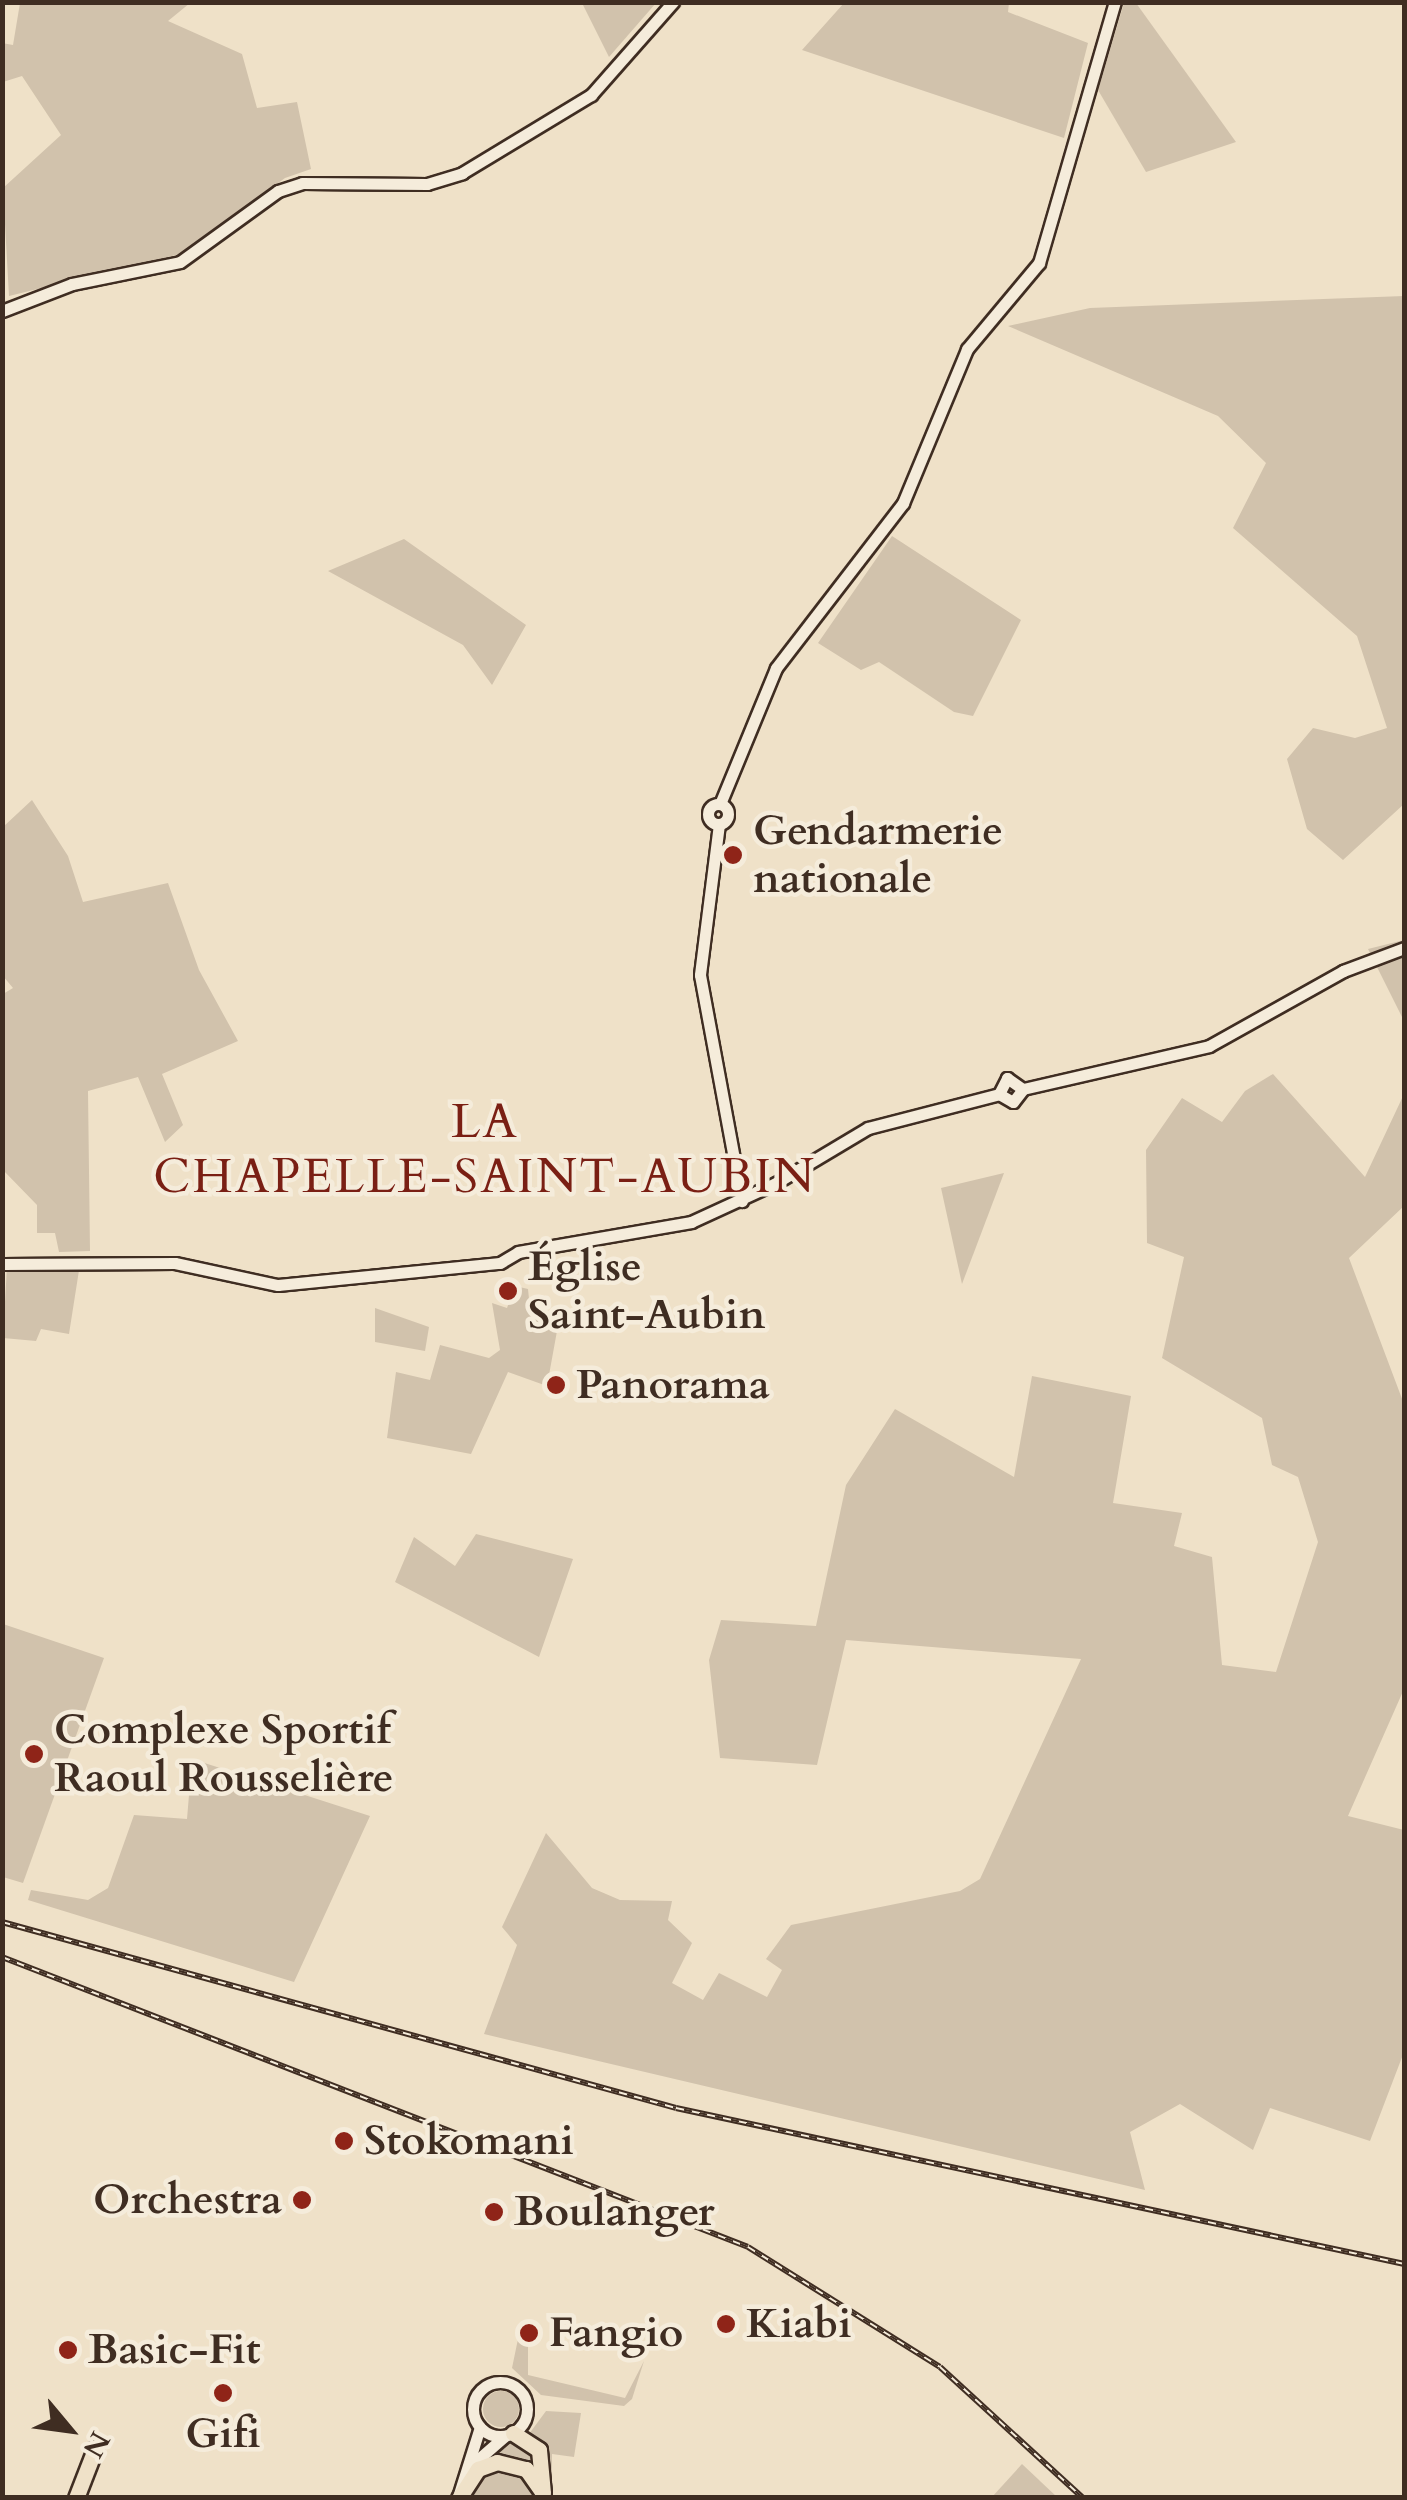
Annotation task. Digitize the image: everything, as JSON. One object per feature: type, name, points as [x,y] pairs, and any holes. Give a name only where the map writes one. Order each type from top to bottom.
[{"type":"highway","points":[[509,2435],[539,2450],[542,2495]]},
{"type":"highway","points":[[76,2498],[96,2449],[84,2498]]},
{"type":"highway","points":[[459,2493],[474,2474],[496,2462],[526,2469],[542,2495]]},
{"type":"street","points":[[2,312],[72,284],[180,262],[278,191],[302,183],[426,184],[462,173],[590,95],[673,2]]},
{"type":"street","points":[[742,1201],[700,975],[719,824],[708,814],[720,804],[776,668],[903,504],[961,358],[1039,263],[1115,2]]},
{"type":"street","points":[[2,1264],[143,1260],[252,1274],[278,1285],[500,1263],[518,1252],[665,1229],[742,1201],[868,1128],[999,1094],[1009,1078],[1022,1089],[1210,1046],[1344,971],[1404,948]]},
{"type":"street","points":[[504,2382],[528,2404],[509,2435],[459,2493],[480,2427],[475,2398],[504,2382]]},
{"type":"street","points":[[480,2427],[509,2435]]},
{"type":"shaded area","points":[[20,3],[190,3],[168,21],[242,54],[257,108],[297,102],[311,169],[285,178],[184,253],[9,296],[3,188],[61,135],[22,76],[3,82],[2,43],[13,45]]},
{"type":"shaded area","points":[[582,3],[656,3],[609,57]]},
{"type":"shaded area","points":[[844,3],[1009,3],[1008,12],[1088,43],[1064,138],[802,50]]},
{"type":"shaded area","points":[[1124,3],[1136,3],[1236,142],[1146,172],[1098,90]]},
{"type":"shaded area","points":[[1404,296],[1404,804],[1343,860],[1307,829],[1287,759],[1313,728],[1355,738],[1387,728],[1357,636],[1233,528],[1266,463],[1218,416],[1008,326],[1090,308]]},
{"type":"shaded area","points":[[892,536],[1021,620],[973,716],[954,712],[879,662],[861,670],[818,643]]},
{"type":"shaded area","points":[[404,539],[526,625],[492,685],[463,645],[328,571]]},
{"type":"shaded area","points":[[32,800],[68,856],[83,902],[168,883],[199,970],[238,1041],[162,1074],[183,1125],[165,1142],[138,1077],[88,1091],[90,1251],[59,1252],[55,1233],[37,1233],[37,1205],[3,1170],[3,994],[13,988],[3,976],[3,827]]},
{"type":"shaded area","points":[[1404,940],[1404,1021],[1368,949]]},
{"type":"shaded area","points":[[1273,1074],[1365,1177],[1404,1094],[1404,1206],[1349,1258],[1404,1404],[1404,1689],[1348,1816],[1404,1830],[1404,2052],[1370,2141],[1270,2108],[1253,2150],[1180,2104],[1130,2132],[1145,2190],[484,2034],[517,1945],[502,1927],[546,1833],[592,1888],[620,1900],[672,1901],[668,1920],[692,1943],[672,1983],[703,2000],[719,1973],[767,1997],[782,1970],[766,1959],[791,1925],[960,1891],[980,1879],[1081,1659],[846,1640],[817,1765],[720,1758],[709,1660],[721,1620],[816,1626],[846,1485],[895,1409],[1014,1477],[1032,1376],[1131,1396],[1113,1503],[1182,1513],[1174,1546],[1212,1557],[1222,1665],[1276,1672],[1318,1542],[1298,1477],[1272,1465],[1262,1418],[1162,1358],[1184,1257],[1147,1243],[1146,1150],[1182,1098],[1222,1122],[1245,1091]]},
{"type":"shaded area","points":[[1004,1173],[962,1284],[941,1188]]},
{"type":"shaded area","points":[[80,1264],[69,1334],[41,1329],[36,1341],[3,1338],[7,1266]]},
{"type":"shaded area","points":[[515,1286],[528,1289],[531,1319],[559,1320],[547,1386],[508,1372],[471,1454],[387,1438],[396,1372],[430,1380],[440,1345],[489,1358],[500,1350],[492,1303],[507,1308]]},
{"type":"shaded area","points":[[375,1308],[429,1327],[425,1351],[375,1342]]},
{"type":"shaded area","points":[[476,1534],[573,1559],[539,1657],[395,1582],[414,1537],[455,1566]]},
{"type":"shaded area","name":"Complexe Sportif Raoul Rousselière","points":[[3,1624],[104,1658],[23,1883],[3,1877]]},
{"type":"shaded area","points":[[192,1759],[370,1816],[294,1982],[28,1900],[31,1890],[88,1900],[108,1888],[134,1815],[187,1819]]},
{"type":"shaded area","points":[[528,2336],[528,2375],[625,2398],[644,2361],[632,2399],[624,2406],[541,2395],[512,2368],[518,2339]]},
{"type":"shaded area","points":[[501,2391],[514,2396],[519,2409],[514,2422],[501,2427],[488,2422],[483,2409],[488,2396]]},
{"type":"shaded area","points":[[546,2411],[581,2413],[574,2457],[552,2454],[552,2497],[547,2456],[529,2434]]},
{"type":"shaded area","points":[[505,2436],[530,2441],[542,2497],[458,2498]]},
{"type":"shaded area","points":[[1022,2464],[1057,2497],[992,2497]]},
{"type":"railway","points":[[2,1922],[676,2108],[1404,2264]]},
{"type":"railway","points":[[2,1957],[748,2247],[940,2367],[1083,2498]]},
{"type":"place","name":"Gendarmerie nationale","points":[[733,855]]},
{"type":"place","name":"Église Saint-Aubin","points":[[508,1291]]},
{"type":"place","name":"Panorama","points":[[556,1385]]},
{"type":"place","name":"Complexe Sportif Raoul Rousselière","points":[[34,1754]]},
{"type":"place","name":"Stokomani","points":[[344,2141]]},
{"type":"place","name":"Orchestra","points":[[302,2200]]},
{"type":"place","name":"Boulanger","points":[[494,2212]]},
{"type":"place","name":"Kiabi","points":[[726,2324]]},
{"type":"place","name":"Fangio","points":[[529,2333]]},
{"type":"place","name":"Basic-Fit","points":[[68,2350]]},
{"type":"place","name":"Gifi","points":[[223,2393]]},
{"type":"district","name":"LA CHAPELLE-SAINT-AUBIN","points":[[485,1148]]}]
